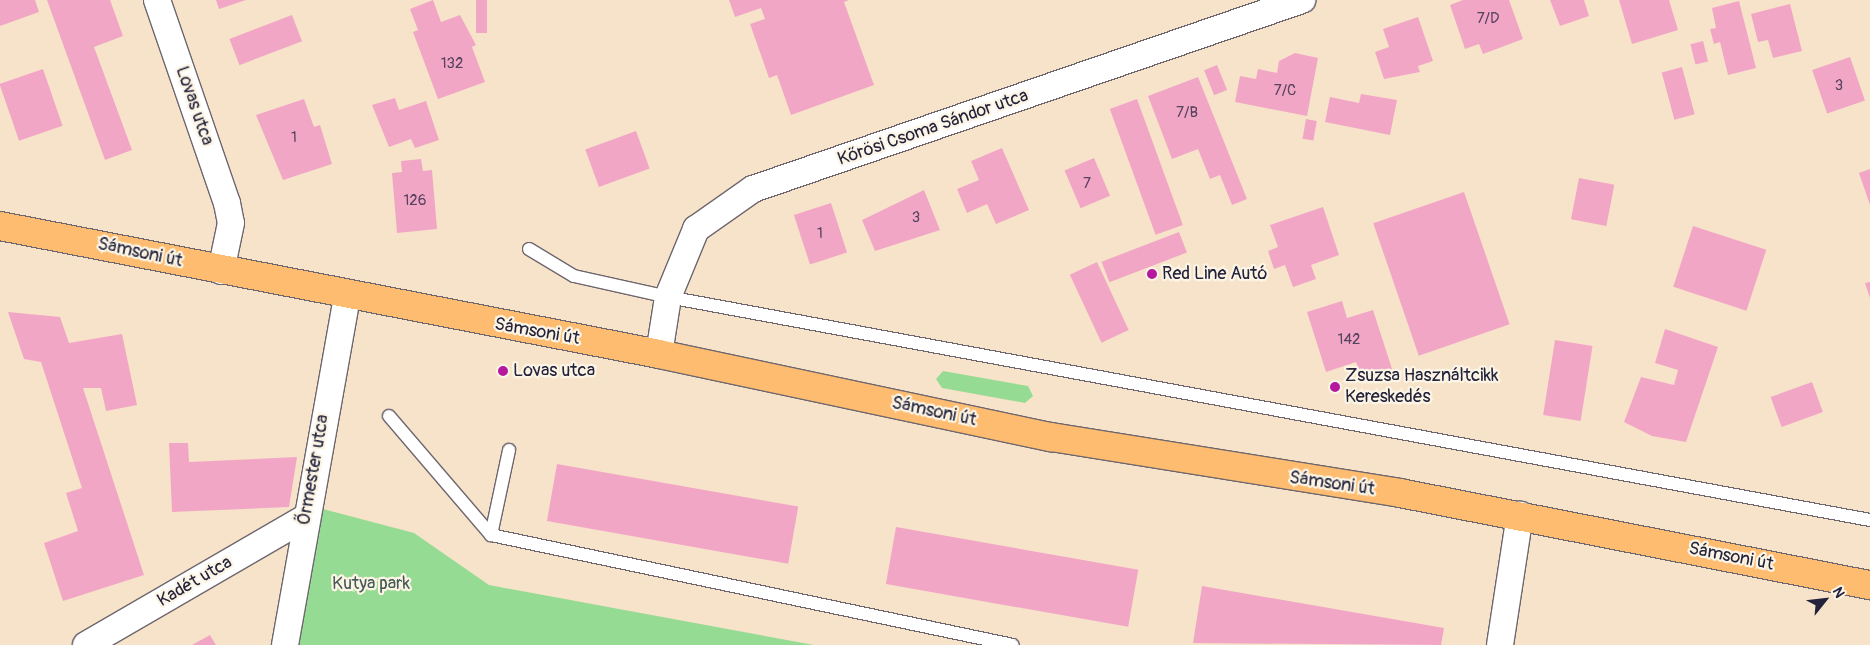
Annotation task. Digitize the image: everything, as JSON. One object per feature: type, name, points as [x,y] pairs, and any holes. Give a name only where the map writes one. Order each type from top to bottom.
[{"type":"main road","name":"Sámsoni út","points":[[0,226],[347,296],[659,354],[1051,437],[1520,515],[1870,585]]},
{"type":"street","name":"Lovas utca","points":[[157,0],[227,203],[231,223],[221,271]]},
{"type":"street","name":"Kőrösi Csoma Sándor utca","points":[[659,354],[668,298],[696,229],[753,189],[1302,0]]},
{"type":"street","name":"Őrmester utca","points":[[285,645],[305,518],[347,296]]},
{"type":"street","points":[[1500,645],[1520,515]]},
{"type":"street","name":"Kadét utca","points":[[86,645],[305,518]]},
{"type":"lane","points":[[529,249],[574,276],[668,298],[1870,520]]},
{"type":"lane","points":[[388,416],[491,536],[1013,645]]},
{"type":"lane","points":[[491,536],[509,450]]},
{"type":"green space","points":[[943,371],[1028,386],[1033,396],[1025,403],[942,388],[936,379]]},
{"type":"green space","name":"Kutya park","points":[[323,509],[414,533],[489,585],[814,645],[297,645]]},
{"type":"building","points":[[0,0],[35,0],[39,12],[0,26]]},
{"type":"building","points":[[47,0],[110,0],[123,36],[94,47],[132,150],[105,160]]},
{"type":"building","points":[[216,0],[246,0],[219,9]]},
{"type":"building","points":[[433,0],[441,22],[460,15],[476,45],[472,47],[485,82],[438,99],[413,32],[418,30],[410,9]]},
{"type":"building","points":[[476,0],[487,0],[487,33],[476,33]]},
{"type":"building","points":[[729,0],[849,0],[844,2],[874,85],[791,115],[777,75],[769,78],[750,24],[765,19],[761,8],[735,17]]},
{"type":"building","points":[[1463,0],[1509,0],[1523,39],[1483,54],[1479,44],[1465,49],[1450,5]]},
{"type":"building","points":[[1550,0],[1584,0],[1589,16],[1560,26]]},
{"type":"building","points":[[1619,0],[1669,0],[1678,30],[1632,44]]},
{"type":"building","points":[[1739,1],[1756,68],[1728,75],[1720,42],[1714,44],[1710,29],[1716,28],[1712,8]]},
{"type":"building","points":[[1790,4],[1802,51],[1773,58],[1768,40],[1758,42],[1751,14]]},
{"type":"building","points":[[292,15],[302,41],[239,65],[229,39]]},
{"type":"building","points":[[1418,17],[1433,61],[1418,66],[1420,72],[1384,79],[1375,52],[1389,47],[1383,29]]},
{"type":"building","points":[[1703,41],[1708,61],[1695,65],[1690,44]]},
{"type":"building","points":[[1295,53],[1318,58],[1307,116],[1235,102],[1240,76],[1256,79],[1258,69],[1277,73],[1279,61]]},
{"type":"building","points":[[1850,57],[1865,100],[1827,114],[1812,70]]},
{"type":"building","points":[[1217,65],[1227,90],[1214,95],[1204,70]]},
{"type":"building","points":[[1682,67],[1695,114],[1674,120],[1662,72]]},
{"type":"building","points":[[43,69],[63,126],[19,141],[0,84]]},
{"type":"building","points":[[1198,77],[1247,199],[1232,205],[1220,175],[1210,179],[1198,149],[1172,159],[1148,96]]},
{"type":"building","points":[[1361,94],[1397,100],[1390,135],[1325,122],[1330,97],[1359,103]]},
{"type":"building","points":[[395,98],[399,110],[426,101],[439,140],[415,148],[411,139],[389,147],[372,105]]},
{"type":"building","points":[[304,99],[314,127],[320,125],[332,164],[283,180],[256,115]]},
{"type":"building","points":[[1137,99],[1183,225],[1156,235],[1110,109]]},
{"type":"building","points":[[1306,119],[1317,121],[1313,141],[1303,139]]},
{"type":"building","points":[[636,131],[650,169],[599,187],[585,149]]},
{"type":"building","points":[[1002,148],[1029,210],[996,224],[987,204],[967,213],[957,189],[979,180],[971,161]]},
{"type":"building","points":[[1094,158],[1110,196],[1081,208],[1065,171]]},
{"type":"building","points":[[421,159],[423,171],[432,170],[437,229],[397,233],[392,173],[402,172],[401,161]]},
{"type":"building","points":[[1870,169],[1870,205],[1859,173]]},
{"type":"building","points":[[1579,178],[1614,185],[1606,226],[1571,219]]},
{"type":"building","points":[[924,190],[940,230],[875,251],[862,220]]},
{"type":"building","points":[[1464,192],[1510,324],[1419,356],[1373,223]]},
{"type":"building","points":[[831,203],[847,252],[810,265],[794,215]]},
{"type":"building","points":[[1323,207],[1339,255],[1311,265],[1316,279],[1293,287],[1285,265],[1274,269],[1268,251],[1278,247],[1270,225]]},
{"type":"building","points":[[1693,226],[1766,250],[1746,311],[1673,287]]},
{"type":"building","points":[[1179,232],[1187,253],[1109,282],[1102,262]]},
{"type":"building","points":[[1097,262],[1129,330],[1102,343],[1070,275]]},
{"type":"building","points":[[1870,282],[1870,298],[1865,283]]},
{"type":"building","points":[[1342,301],[1347,318],[1373,310],[1392,369],[1362,379],[1356,362],[1326,372],[1307,312]]},
{"type":"building","points":[[8,312],[60,317],[69,343],[122,334],[137,405],[106,411],[101,388],[83,388],[144,575],[63,601],[44,543],[78,531],[66,493],[82,488],[41,362],[24,359]]},
{"type":"building","points":[[1665,329],[1718,347],[1686,442],[1652,436],[1624,422],[1641,377],[1674,385],[1678,370],[1655,363]]},
{"type":"building","points":[[1555,340],[1593,346],[1581,421],[1543,415]]},
{"type":"building","points":[[1812,382],[1823,412],[1782,427],[1771,397]]},
{"type":"building","points":[[169,443],[188,443],[189,462],[297,457],[289,507],[172,512]]},
{"type":"building","points":[[557,464],[798,507],[788,564],[547,521]]},
{"type":"building","points":[[896,527],[1138,570],[1128,627],[886,584]]},
{"type":"building","points":[[1202,586],[1444,628],[1441,645],[1193,643]]},
{"type":"building","points":[[210,635],[216,645],[192,645]]},
{"type":"place","name":"Red Line Autó","points":[[1152,274]]},
{"type":"place","name":"Lovas utca","points":[[503,371]]},
{"type":"place","name":"Zsuzsa Használtcikk Kereskedés","points":[[1335,387]]}]
